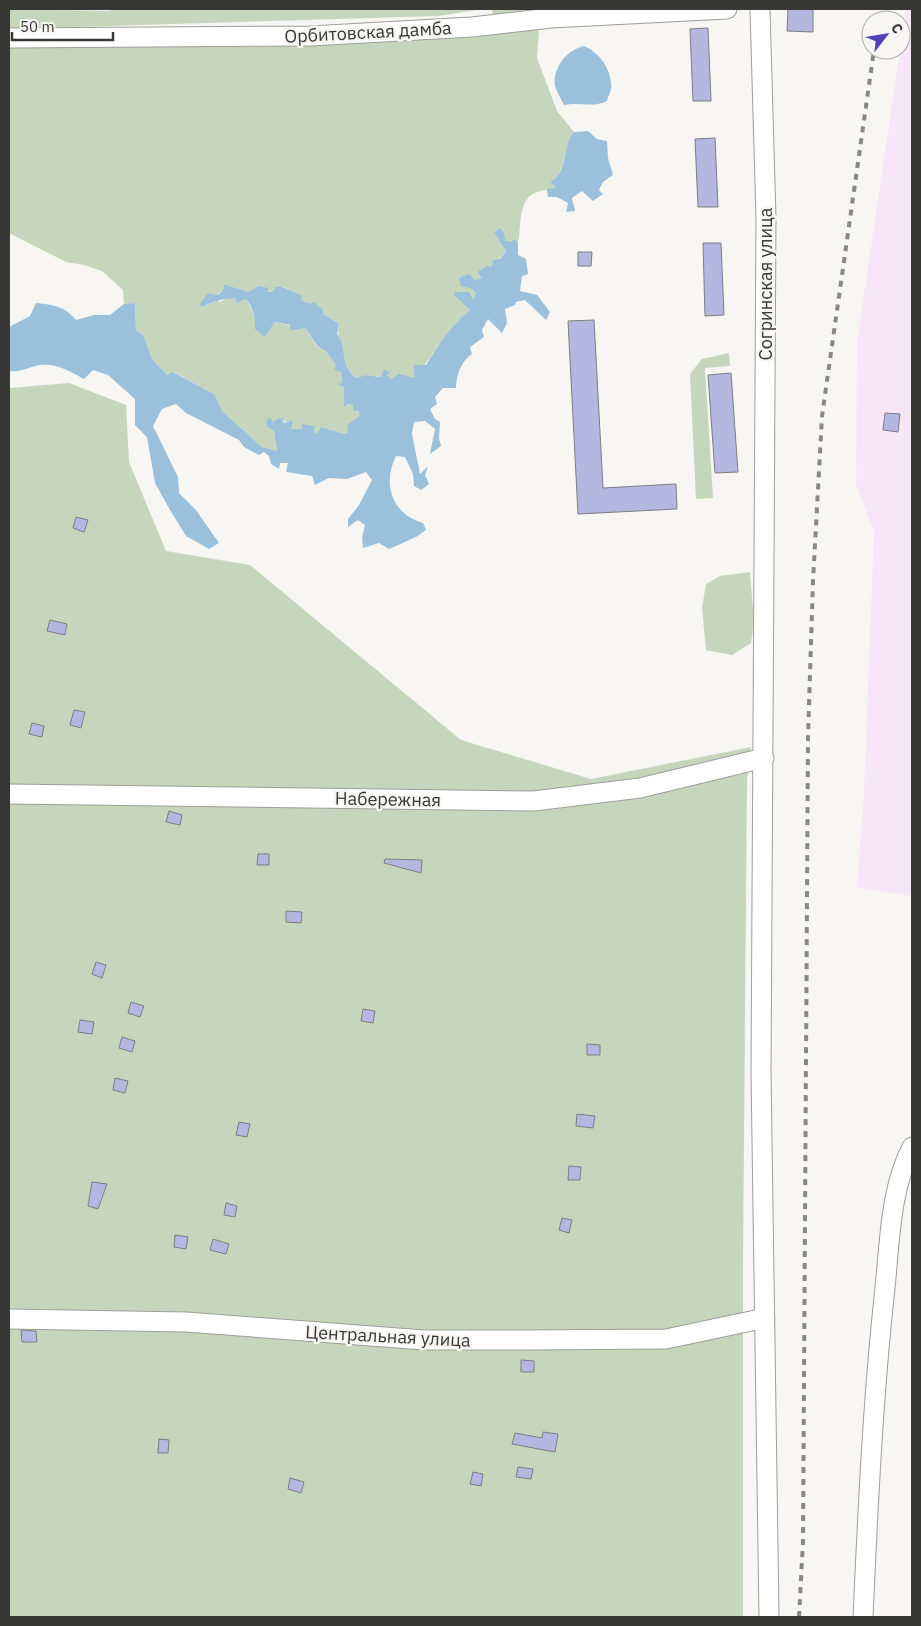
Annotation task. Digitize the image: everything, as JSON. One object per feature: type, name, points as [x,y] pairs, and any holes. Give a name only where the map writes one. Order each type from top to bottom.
[{"type":"street","name":"Орбитовская дамба","points":[[9,38],[310,36],[472,27],[551,18],[727,9]]},
{"type":"street","name":"Согринская улица","points":[[760,9],[766,218],[766,559],[761,1071],[769,1617]]},
{"type":"street","name":"Набережная","points":[[9,794],[534,801],[640,788],[764,758]]},
{"type":"street","points":[[863,1617],[875,1376],[894,1199],[904,1163],[912,1147]]},
{"type":"street","name":"Центральная улица","points":[[9,1319],[186,1322],[398,1338],[535,1340],[666,1339],[765,1318]]},
{"type":"shaded area","points":[[912,9],[912,896],[857,887],[864,793],[874,532],[856,484],[857,343],[899,60],[911,60],[911,10],[906,10]]},
{"type":"green space","points":[[9,9],[108,11],[117,9],[483,9],[438,16],[9,29]]},
{"type":"green space","points":[[492,9],[539,9],[535,22],[539,31],[537,58],[557,111],[574,132],[570,138],[563,165],[556,177],[550,182],[557,189],[540,191],[529,197],[525,202],[521,216],[518,242],[514,239],[511,243],[505,241],[494,233],[506,251],[492,267],[477,272],[482,278],[475,280],[473,289],[476,294],[473,299],[455,295],[470,310],[454,325],[414,378],[391,379],[387,375],[389,373],[384,370],[381,377],[365,375],[356,378],[347,367],[341,353],[338,338],[339,324],[302,301],[300,295],[283,287],[275,287],[273,291],[248,292],[224,284],[224,288],[217,295],[208,293],[207,305],[217,301],[221,302],[226,298],[236,298],[236,302],[246,299],[265,337],[275,322],[291,326],[290,331],[305,328],[316,345],[326,351],[341,371],[342,383],[339,385],[344,387],[344,406],[347,404],[353,405],[361,417],[348,425],[348,432],[345,434],[321,427],[317,435],[314,433],[315,426],[302,426],[302,430],[290,429],[289,422],[282,421],[284,418],[275,428],[270,418],[266,421],[267,427],[274,431],[277,451],[262,447],[223,412],[214,394],[174,372],[167,375],[152,359],[143,335],[136,330],[135,303],[124,304],[123,290],[102,271],[66,262],[9,233],[9,48],[305,46],[318,40],[495,33]]},
{"type":"green space","points":[[729,353],[730,366],[705,368],[713,498],[696,499],[690,374],[702,359]]},
{"type":"green space","points":[[69,383],[126,405],[129,462],[166,551],[250,565],[461,740],[591,779],[751,747],[747,780],[743,1262],[743,1617],[9,1617],[9,388]]},
{"type":"green space","points":[[750,572],[754,622],[751,643],[732,655],[706,650],[702,608],[706,584],[720,576]]},
{"type":"water","points":[[584,46],[595,52],[606,67],[610,79],[610,93],[607,101],[602,103],[564,105],[555,86],[556,73],[562,60],[567,55]]},
{"type":"water","points":[[588,131],[597,139],[607,141],[608,158],[613,175],[603,182],[599,190],[603,194],[593,201],[582,191],[572,198],[575,211],[566,212],[568,203],[557,197],[548,197],[547,189],[556,188],[550,182],[556,177],[563,165],[570,138],[574,132]]},
{"type":"water","points":[[500,228],[504,233],[505,241],[511,242],[514,239],[518,242],[518,255],[526,259],[528,274],[522,276],[520,291],[537,295],[550,312],[546,320],[525,300],[516,302],[515,305],[505,309],[507,323],[502,333],[488,319],[482,330],[484,337],[470,347],[472,354],[460,369],[456,388],[443,388],[435,397],[437,404],[430,409],[435,419],[440,422],[439,438],[441,446],[430,454],[435,429],[425,421],[414,422],[412,434],[420,474],[428,466],[425,475],[429,484],[421,490],[414,486],[413,474],[405,457],[396,456],[390,477],[390,487],[397,505],[412,519],[423,523],[426,530],[416,537],[389,549],[379,543],[363,548],[362,538],[365,525],[358,520],[348,527],[348,519],[359,505],[372,480],[366,472],[347,479],[329,478],[315,485],[312,476],[286,472],[288,463],[280,463],[279,469],[271,464],[269,456],[264,452],[259,455],[244,447],[239,440],[186,413],[176,404],[162,409],[153,426],[178,477],[179,493],[196,510],[219,543],[209,549],[186,536],[155,483],[147,437],[135,425],[135,399],[108,375],[93,370],[84,379],[61,368],[49,365],[9,371],[9,327],[30,316],[36,303],[63,309],[76,320],[94,315],[110,315],[124,304],[135,303],[136,330],[143,335],[152,359],[167,375],[173,372],[214,394],[223,412],[262,447],[277,451],[274,431],[267,427],[266,421],[270,417],[275,427],[273,421],[284,417],[282,421],[285,423],[293,420],[291,429],[302,429],[302,424],[315,426],[314,432],[317,434],[321,427],[345,434],[348,432],[347,425],[360,416],[358,411],[353,410],[353,405],[347,404],[344,407],[344,387],[338,385],[342,382],[341,372],[334,370],[336,365],[326,351],[316,345],[305,328],[290,331],[290,325],[275,322],[265,337],[255,329],[254,313],[246,299],[236,303],[236,298],[227,299],[201,307],[200,304],[208,293],[218,295],[224,288],[224,284],[248,292],[259,286],[268,288],[268,292],[273,291],[275,287],[282,287],[301,295],[302,301],[310,304],[314,302],[323,310],[323,314],[339,324],[337,334],[342,345],[345,361],[350,372],[356,378],[365,375],[381,377],[384,369],[390,373],[387,375],[391,379],[399,374],[414,378],[414,365],[426,365],[451,328],[470,310],[454,295],[455,292],[469,292],[473,299],[476,294],[473,289],[461,286],[459,278],[469,274],[475,280],[482,278],[477,272],[487,266],[492,267],[493,260],[500,259],[506,251],[494,233]]},
{"type":"building","points":[[788,9],[813,9],[813,32],[787,31]]},
{"type":"building","points":[[708,28],[711,101],[693,101],[690,29]]},
{"type":"building","points":[[715,138],[718,207],[698,207],[695,139]]},
{"type":"building","points":[[703,243],[721,243],[724,315],[705,316]]},
{"type":"building","points":[[578,252],[592,252],[591,266],[578,266]]},
{"type":"building","points":[[594,320],[603,488],[676,484],[677,509],[578,514],[568,321]]},
{"type":"building","points":[[731,373],[738,472],[715,473],[708,375]]},
{"type":"building","points":[[885,413],[900,414],[898,432],[883,430]]},
{"type":"building","points":[[76,517],[88,520],[84,532],[73,528]]},
{"type":"building","points":[[50,620],[67,624],[65,635],[47,631]]},
{"type":"building","points":[[74,710],[85,712],[81,728],[70,725]]},
{"type":"building","points":[[32,723],[44,726],[42,737],[29,734]]},
{"type":"building","points":[[169,811],[182,815],[180,825],[166,822]]},
{"type":"building","points":[[258,854],[269,854],[269,865],[257,865]]},
{"type":"building","points":[[385,859],[422,860],[421,873],[384,863]]},
{"type":"building","points":[[286,911],[302,912],[301,923],[286,922]]},
{"type":"building","points":[[96,962],[106,965],[102,978],[92,974]]},
{"type":"building","points":[[131,1002],[144,1006],[140,1017],[128,1013]]},
{"type":"building","points":[[363,1009],[375,1011],[373,1023],[361,1021]]},
{"type":"building","points":[[80,1020],[94,1022],[92,1034],[78,1032]]},
{"type":"building","points":[[122,1037],[135,1041],[132,1052],[119,1048]]},
{"type":"building","points":[[587,1044],[600,1045],[600,1055],[587,1055]]},
{"type":"building","points":[[115,1078],[128,1081],[125,1093],[113,1090]]},
{"type":"building","points":[[577,1114],[595,1116],[593,1128],[576,1126]]},
{"type":"building","points":[[239,1122],[250,1124],[247,1137],[236,1135]]},
{"type":"building","points":[[569,1166],[581,1167],[580,1180],[568,1180]]},
{"type":"building","points":[[92,1182],[107,1184],[98,1209],[88,1206]]},
{"type":"building","points":[[226,1203],[237,1206],[235,1217],[224,1215]]},
{"type":"building","points":[[562,1218],[572,1220],[569,1233],[559,1230]]},
{"type":"building","points":[[175,1235],[188,1237],[186,1249],[174,1247]]},
{"type":"building","points":[[213,1239],[229,1244],[226,1254],[210,1250]]},
{"type":"building","points":[[21,1330],[36,1331],[37,1342],[22,1342]]},
{"type":"building","points":[[521,1360],[534,1361],[534,1372],[521,1372]]},
{"type":"building","points":[[543,1432],[558,1434],[555,1452],[512,1444],[515,1433],[542,1438]]},
{"type":"building","points":[[159,1439],[169,1440],[168,1453],[158,1453]]},
{"type":"building","points":[[518,1467],[533,1469],[531,1479],[516,1477]]},
{"type":"building","points":[[473,1472],[483,1474],[481,1486],[470,1484]]},
{"type":"building","points":[[290,1478],[304,1482],[301,1493],[288,1489]]},
{"type":"railway","points":[[799,1617],[803,1542],[808,737],[813,581],[822,416],[873,60]]}]
